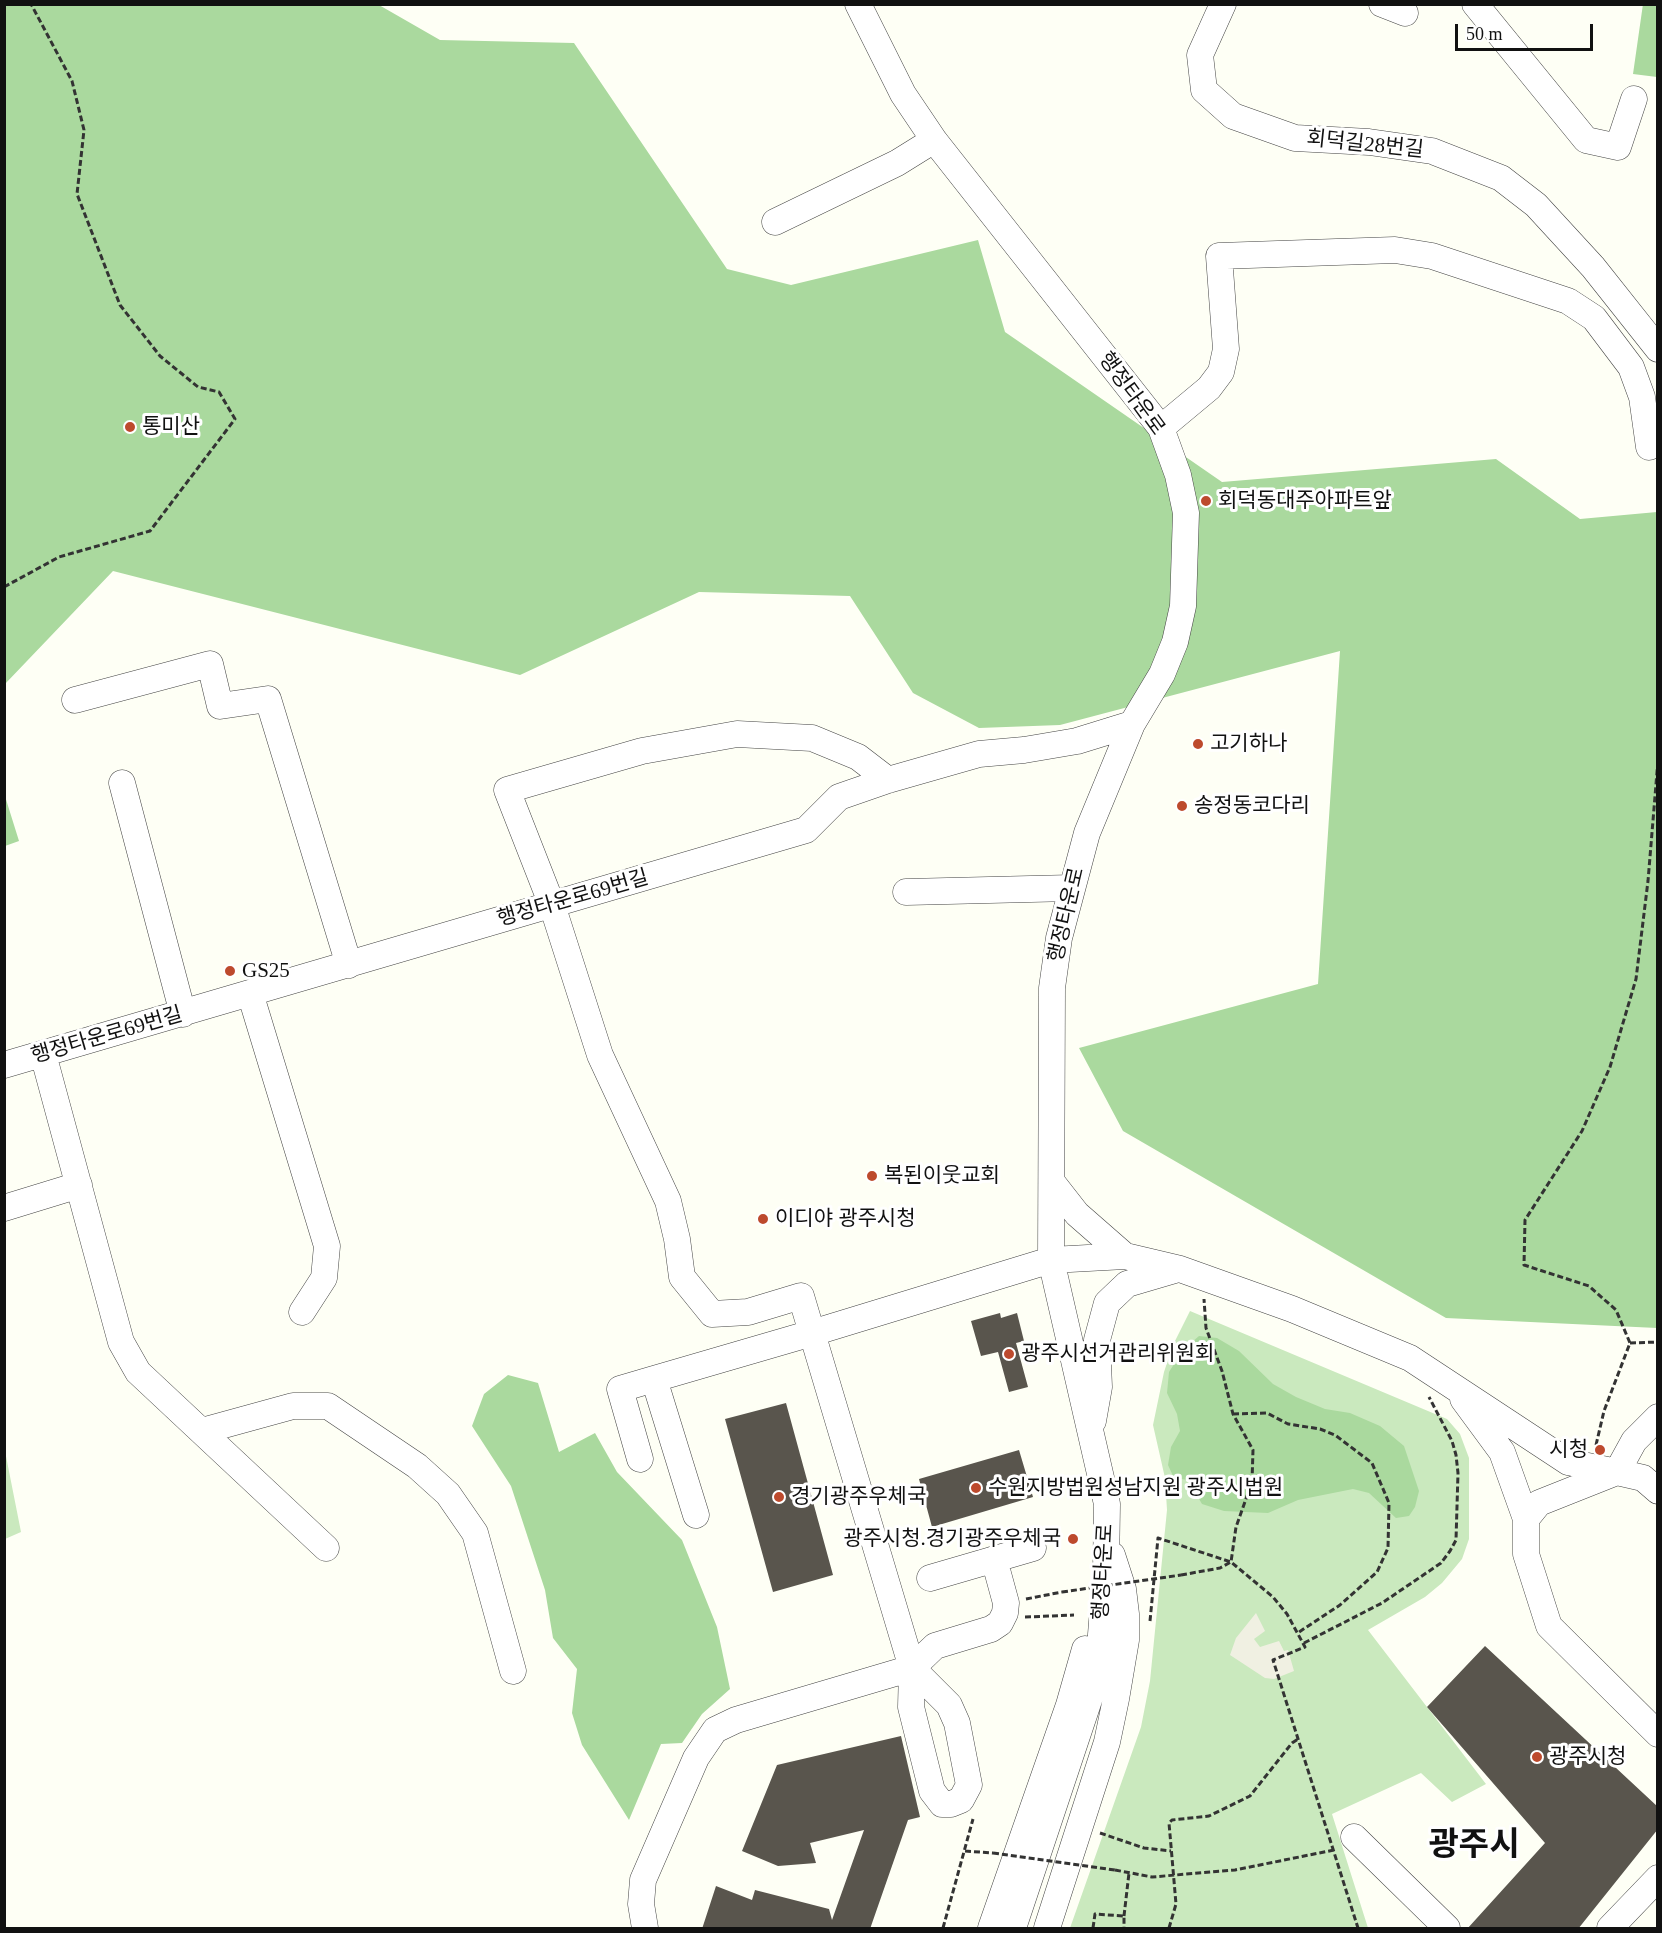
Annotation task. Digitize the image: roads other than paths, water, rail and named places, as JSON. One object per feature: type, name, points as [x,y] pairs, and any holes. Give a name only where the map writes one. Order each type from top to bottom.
[{"type":"street","name":"행정타운로","points":[[858,4],[903,94],[934,141],[1161,428],[1178,475],[1186,513],[1183,606],[1175,642],[1162,674],[1132,724],[1087,833],[1059,938],[1052,988],[1051,1260],[1107,1504],[1107,1540],[1100,1647],[1091,1694],[1013,1929]]},
{"type":"street","name":"회덕길28번길","points":[[1223,4],[1200,55],[1204,90],[1233,116],[1294,138],[1369,142],[1431,151],[1501,178],[1536,205],[1593,267],[1658,349]]},
{"type":"street","points":[[1475,4],[1586,140],[1618,147],[1634,99]]},
{"type":"street","points":[[776,222],[897,163],[934,141]]},
{"type":"street","points":[[1161,428],[1209,388],[1221,372],[1226,349],[1219,256],[1395,250],[1432,256],[1568,301],[1594,318],[1631,367],[1642,397],[1649,447]]},
{"type":"street","points":[[75,700],[210,664],[220,706],[268,699],[349,965]]},
{"type":"street","name":"행정타운로69번길","points":[[4,1065],[806,830],[839,797],[888,780],[979,754],[1024,750],[1077,741],[1132,724]]},
{"type":"street","points":[[888,780],[858,757],[812,738],[737,734],[642,751],[507,790],[552,905],[600,1055],[668,1201],[677,1239],[682,1277],[712,1314],[748,1312],[801,1296],[932,1730],[946,1787]]},
{"type":"street","points":[[122,783],[183,1014]]},
{"type":"street","points":[[906,892],[1072,888]]},
{"type":"street","points":[[250,993],[327,1246],[324,1278],[302,1312]]},
{"type":"street","points":[[43,1054],[121,1342],[138,1372],[326,1548]]},
{"type":"street","points":[[1052,1182],[1077,1214],[1125,1256]]},
{"type":"street","points":[[4,1208],[79,1185]]},
{"type":"street","points":[[640,1459],[620,1389],[1051,1260],[1125,1256],[1191,1273],[1292,1309],[1410,1358],[1568,1462],[1643,1478],[1658,1491]]},
{"type":"street","points":[[1091,1433],[1099,1387],[1097,1340],[1107,1304],[1127,1284],[1191,1273]]},
{"type":"street","points":[[654,1379],[696,1515]]},
{"type":"street","points":[[1452,1384],[1502,1452],[1526,1519],[1526,1554],[1549,1626],[1658,1734]]},
{"type":"street","points":[[202,1431],[293,1406],[328,1406],[417,1466],[448,1494],[475,1533],[513,1671]]},
{"type":"street","points":[[1526,1519],[1539,1503],[1617,1472],[1634,1441],[1658,1417]]},
{"type":"street","points":[[991,1929],[1081,1663],[1107,1540]]},
{"type":"street","points":[[1047,1929],[1107,1743],[1122,1663],[1126,1623],[1123,1589],[1107,1540]]},
{"type":"street","points":[[930,1578],[1032,1548]]},
{"type":"street","points":[[645,1929],[641,1904],[643,1880],[696,1758],[715,1730],[736,1720],[912,1668],[935,1646],[991,1629],[1000,1623],[1006,1604],[994,1559]]},
{"type":"street","points":[[1344,1843],[1447,1929]]},
{"type":"street","points":[[1610,1929],[1658,1878]]},
{"type":"place","name":"통미산","points":[[130,427]]},
{"type":"place","name":"회덕동대주아파트앞","points":[[1206,501]]},
{"type":"place","name":"고기하나","points":[[1198,744]]},
{"type":"place","name":"송정동코다리","points":[[1182,806]]},
{"type":"place","name":"GS25","points":[[230,971]]},
{"type":"place","name":"복된이웃교회","points":[[872,1176]]},
{"type":"place","name":"이디야 광주시청","points":[[763,1219]]},
{"type":"place","name":"광주시선거관리위원회","points":[[1009,1354]]},
{"type":"place","name":"시청","points":[[1600,1450]]},
{"type":"place","name":"수원지방법원성남지원 광주시법원","points":[[976,1488]]},
{"type":"place","name":"경기광주우체국","points":[[779,1497]]},
{"type":"place","name":"광주시청.경기광주우체국","points":[[1073,1539]]},
{"type":"place","name":"광주시청","points":[[1537,1757]]},
{"type":"district","name":"광주시","points":[[1474,1846]]}]
